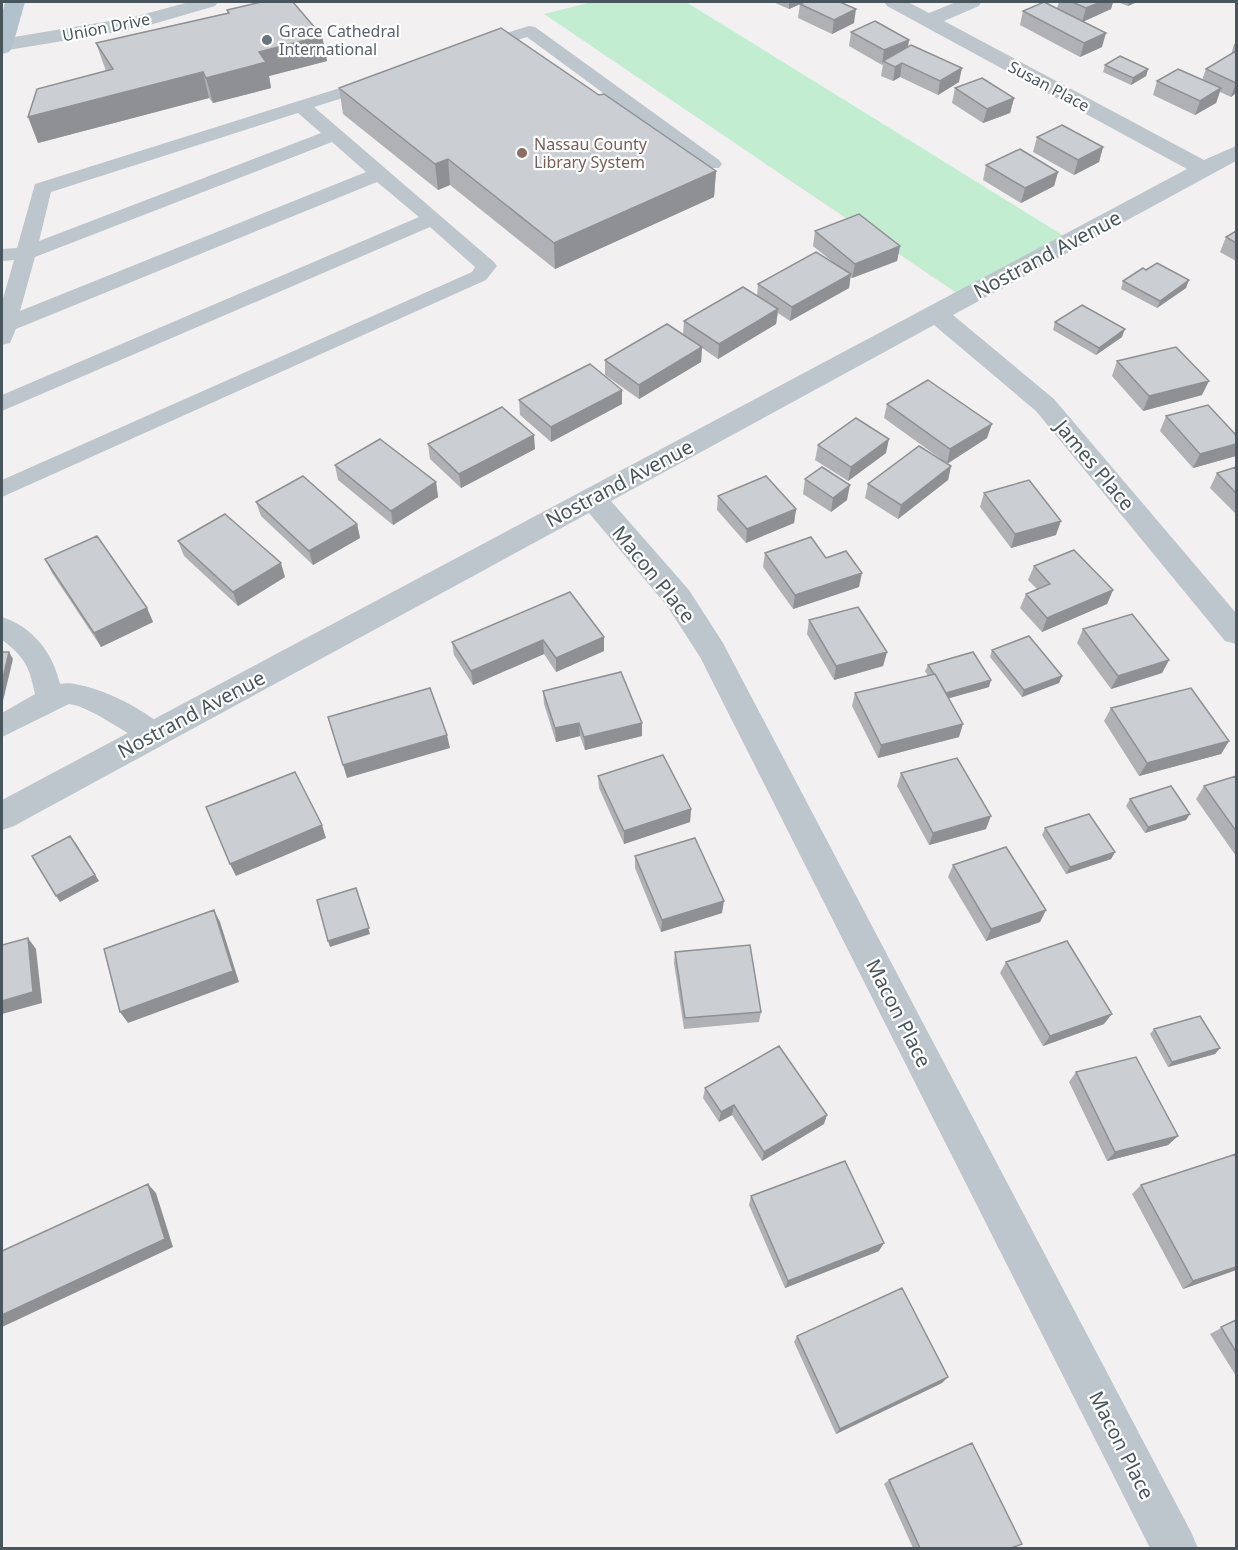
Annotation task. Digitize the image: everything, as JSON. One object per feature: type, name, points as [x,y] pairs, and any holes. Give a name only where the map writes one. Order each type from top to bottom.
[{"type":"main road","points":[[2,46],[15,2]]},
{"type":"street","name":"Union Drive","points":[[2,46],[136,23],[208,2]]},
{"type":"street","name":"Susan Place","points":[[894,2],[1204,170]]},
{"type":"street","points":[[928,20],[972,2]]},
{"type":"street","name":"Nostrand Avenue","points":[[2,816],[1236,152]]},
{"type":"street","name":"James Place","points":[[936,314],[1045,405],[1236,633]]},
{"type":"street","name":"Macon Place","points":[[592,498],[678,598],[712,651],[1175,1548]]},
{"type":"lane","points":[[464,53],[529,31],[712,164]]},
{"type":"lane","points":[[3,331],[42,188],[388,78]]},
{"type":"lane","points":[[2,489],[479,276],[487,266],[302,107]]},
{"type":"lane","points":[[2,255],[26,253],[333,135]]},
{"type":"lane","points":[[3,331],[379,174]]},
{"type":"lane","points":[[2,404],[432,219]]},
{"type":"lane","points":[[2,627],[28,645],[44,667],[50,700]]},
{"type":"lane","points":[[2,726],[50,700],[69,693],[102,703],[154,734]]},
{"type":"green space","points":[[592,2],[686,2],[1072,241],[964,298],[544,14]]},
{"type":"building","points":[[261,2],[293,2],[322,36],[259,52],[266,62],[206,78],[203,72],[28,117],[37,89],[113,69],[96,43],[229,13],[227,10]]},
{"type":"building","points":[[840,2],[856,9],[834,20],[800,4]]},
{"type":"building","points":[[1044,2],[1106,33],[1084,43],[1023,11]]},
{"type":"building","points":[[1072,2],[1101,2],[1086,8]]},
{"type":"building","points":[[875,21],[909,40],[884,50],[851,32]]},
{"type":"building","name":"Nassau County Library System","points":[[501,28],[599,95],[604,94],[716,171],[554,243],[448,159],[435,164],[339,88]]},
{"type":"building","points":[[911,45],[962,68],[940,81],[902,63],[895,67],[883,61]]},
{"type":"building","points":[[1234,52],[1236,53],[1236,83],[1206,69]]},
{"type":"building","points":[[1120,56],[1148,69],[1133,78],[1105,65]]},
{"type":"building","points":[[1178,69],[1221,88],[1200,101],[1157,81]]},
{"type":"building","points":[[982,78],[1014,98],[987,109],[955,88]]},
{"type":"building","points":[[1062,125],[1103,147],[1078,160],[1037,137]]},
{"type":"building","points":[[1020,149],[1058,172],[1025,188],[986,165]]},
{"type":"building","points":[[859,214],[900,246],[855,264],[815,231]]},
{"type":"building","points":[[1236,231],[1236,243],[1226,237]]},
{"type":"building","points":[[816,252],[851,274],[792,307],[758,284]]},
{"type":"building","points":[[1157,263],[1189,280],[1160,301],[1123,281],[1143,268],[1146,270]]},
{"type":"building","points":[[743,287],[778,309],[719,344],[684,321]]},
{"type":"building","points":[[1082,305],[1125,329],[1099,348],[1055,322]]},
{"type":"building","points":[[667,324],[702,347],[639,385],[605,360]]},
{"type":"building","points":[[1176,347],[1209,381],[1149,396],[1117,361]]},
{"type":"building","points":[[590,364],[622,390],[551,427],[519,400]]},
{"type":"building","points":[[928,380],[992,424],[950,449],[887,404]]},
{"type":"building","points":[[1208,405],[1236,435],[1236,444],[1200,454],[1166,416]]},
{"type":"building","points":[[502,407],[534,435],[459,474],[428,444]]},
{"type":"building","points":[[856,418],[889,439],[851,467],[818,445]]},
{"type":"building","points":[[380,439],[436,482],[391,511],[335,465]]},
{"type":"building","points":[[919,446],[951,466],[901,505],[868,484]]},
{"type":"building","points":[[822,467],[850,485],[833,498],[805,479]]},
{"type":"building","points":[[1236,467],[1236,493],[1217,473]]},
{"type":"building","points":[[303,476],[357,524],[309,551],[256,502]]},
{"type":"building","points":[[766,476],[796,509],[747,529],[718,496]]},
{"type":"building","points":[[1029,480],[1061,521],[1015,534],[984,493]]},
{"type":"building","points":[[225,514],[281,563],[233,592],[178,541]]},
{"type":"building","points":[[97,536],[147,608],[94,633],[45,559]]},
{"type":"building","points":[[811,537],[826,558],[846,551],[862,573],[795,595],[765,553]]},
{"type":"building","points":[[1074,550],[1113,590],[1047,618],[1026,594],[1050,584],[1034,566]]},
{"type":"building","points":[[570,592],[604,637],[556,658],[543,640],[471,671],[452,642]]},
{"type":"building","points":[[858,607],[887,652],[836,666],[809,620]]},
{"type":"building","points":[[1132,614],[1169,660],[1118,676],[1083,629]]},
{"type":"building","points":[[1029,636],[1062,676],[1024,690],[992,650]]},
{"type":"building","points":[[2,652],[9,652],[2,682]]},
{"type":"building","points":[[973,652],[991,680],[946,693],[928,665]]},
{"type":"building","points":[[621,672],[642,723],[584,737],[579,723],[555,728],[543,691]]},
{"type":"building","points":[[935,674],[963,724],[881,745],[855,693]]},
{"type":"building","points":[[430,688],[447,735],[343,765],[328,717]]},
{"type":"building","points":[[1191,688],[1229,741],[1147,763],[1111,708]]},
{"type":"building","points":[[663,755],[691,809],[624,831],[598,776]]},
{"type":"building","points":[[957,758],[991,816],[933,833],[901,773]]},
{"type":"building","points":[[295,772],[322,825],[230,864],[206,807]]},
{"type":"building","points":[[1236,776],[1236,831],[1204,786]]},
{"type":"building","points":[[1171,786],[1190,814],[1148,827],[1130,799]]},
{"type":"building","points":[[1089,814],[1115,852],[1070,867],[1045,828]]},
{"type":"building","points":[[70,836],[95,875],[56,896],[32,856]]},
{"type":"building","points":[[695,838],[724,901],[662,920],[635,856]]},
{"type":"building","points":[[1006,847],[1046,910],[991,929],[953,865]]},
{"type":"building","points":[[356,888],[369,928],[328,941],[317,900]]},
{"type":"building","points":[[214,910],[233,971],[120,1012],[104,949]]},
{"type":"building","points":[[28,938],[33,992],[2,1001],[2,945]]},
{"type":"building","points":[[1067,941],[1112,1014],[1050,1036],[1006,962]]},
{"type":"building","points":[[750,945],[761,1012],[685,1018],[675,952]]},
{"type":"building","points":[[1200,1016],[1220,1048],[1172,1062],[1154,1029]]},
{"type":"building","points":[[779,1046],[827,1115],[764,1152],[734,1105],[721,1112],[705,1088]]},
{"type":"building","points":[[1136,1057],[1178,1136],[1115,1152],[1076,1072]]},
{"type":"building","points":[[1236,1154],[1236,1267],[1193,1281],[1141,1185]]},
{"type":"building","points":[[845,1161],[884,1243],[788,1281],[751,1196]]},
{"type":"building","points":[[148,1184],[165,1239],[2,1315],[2,1251]]},
{"type":"building","points":[[902,1288],[948,1377],[840,1429],[797,1336]]},
{"type":"building","points":[[1236,1320],[1236,1352],[1221,1327]]},
{"type":"building","points":[[972,1443],[1022,1544],[1011,1548],[920,1548],[889,1480]]},
{"type":"place","name":"Grace Cathedral International","points":[[267,40]]},
{"type":"place","name":"Nassau County Library System","points":[[522,153]]}]
